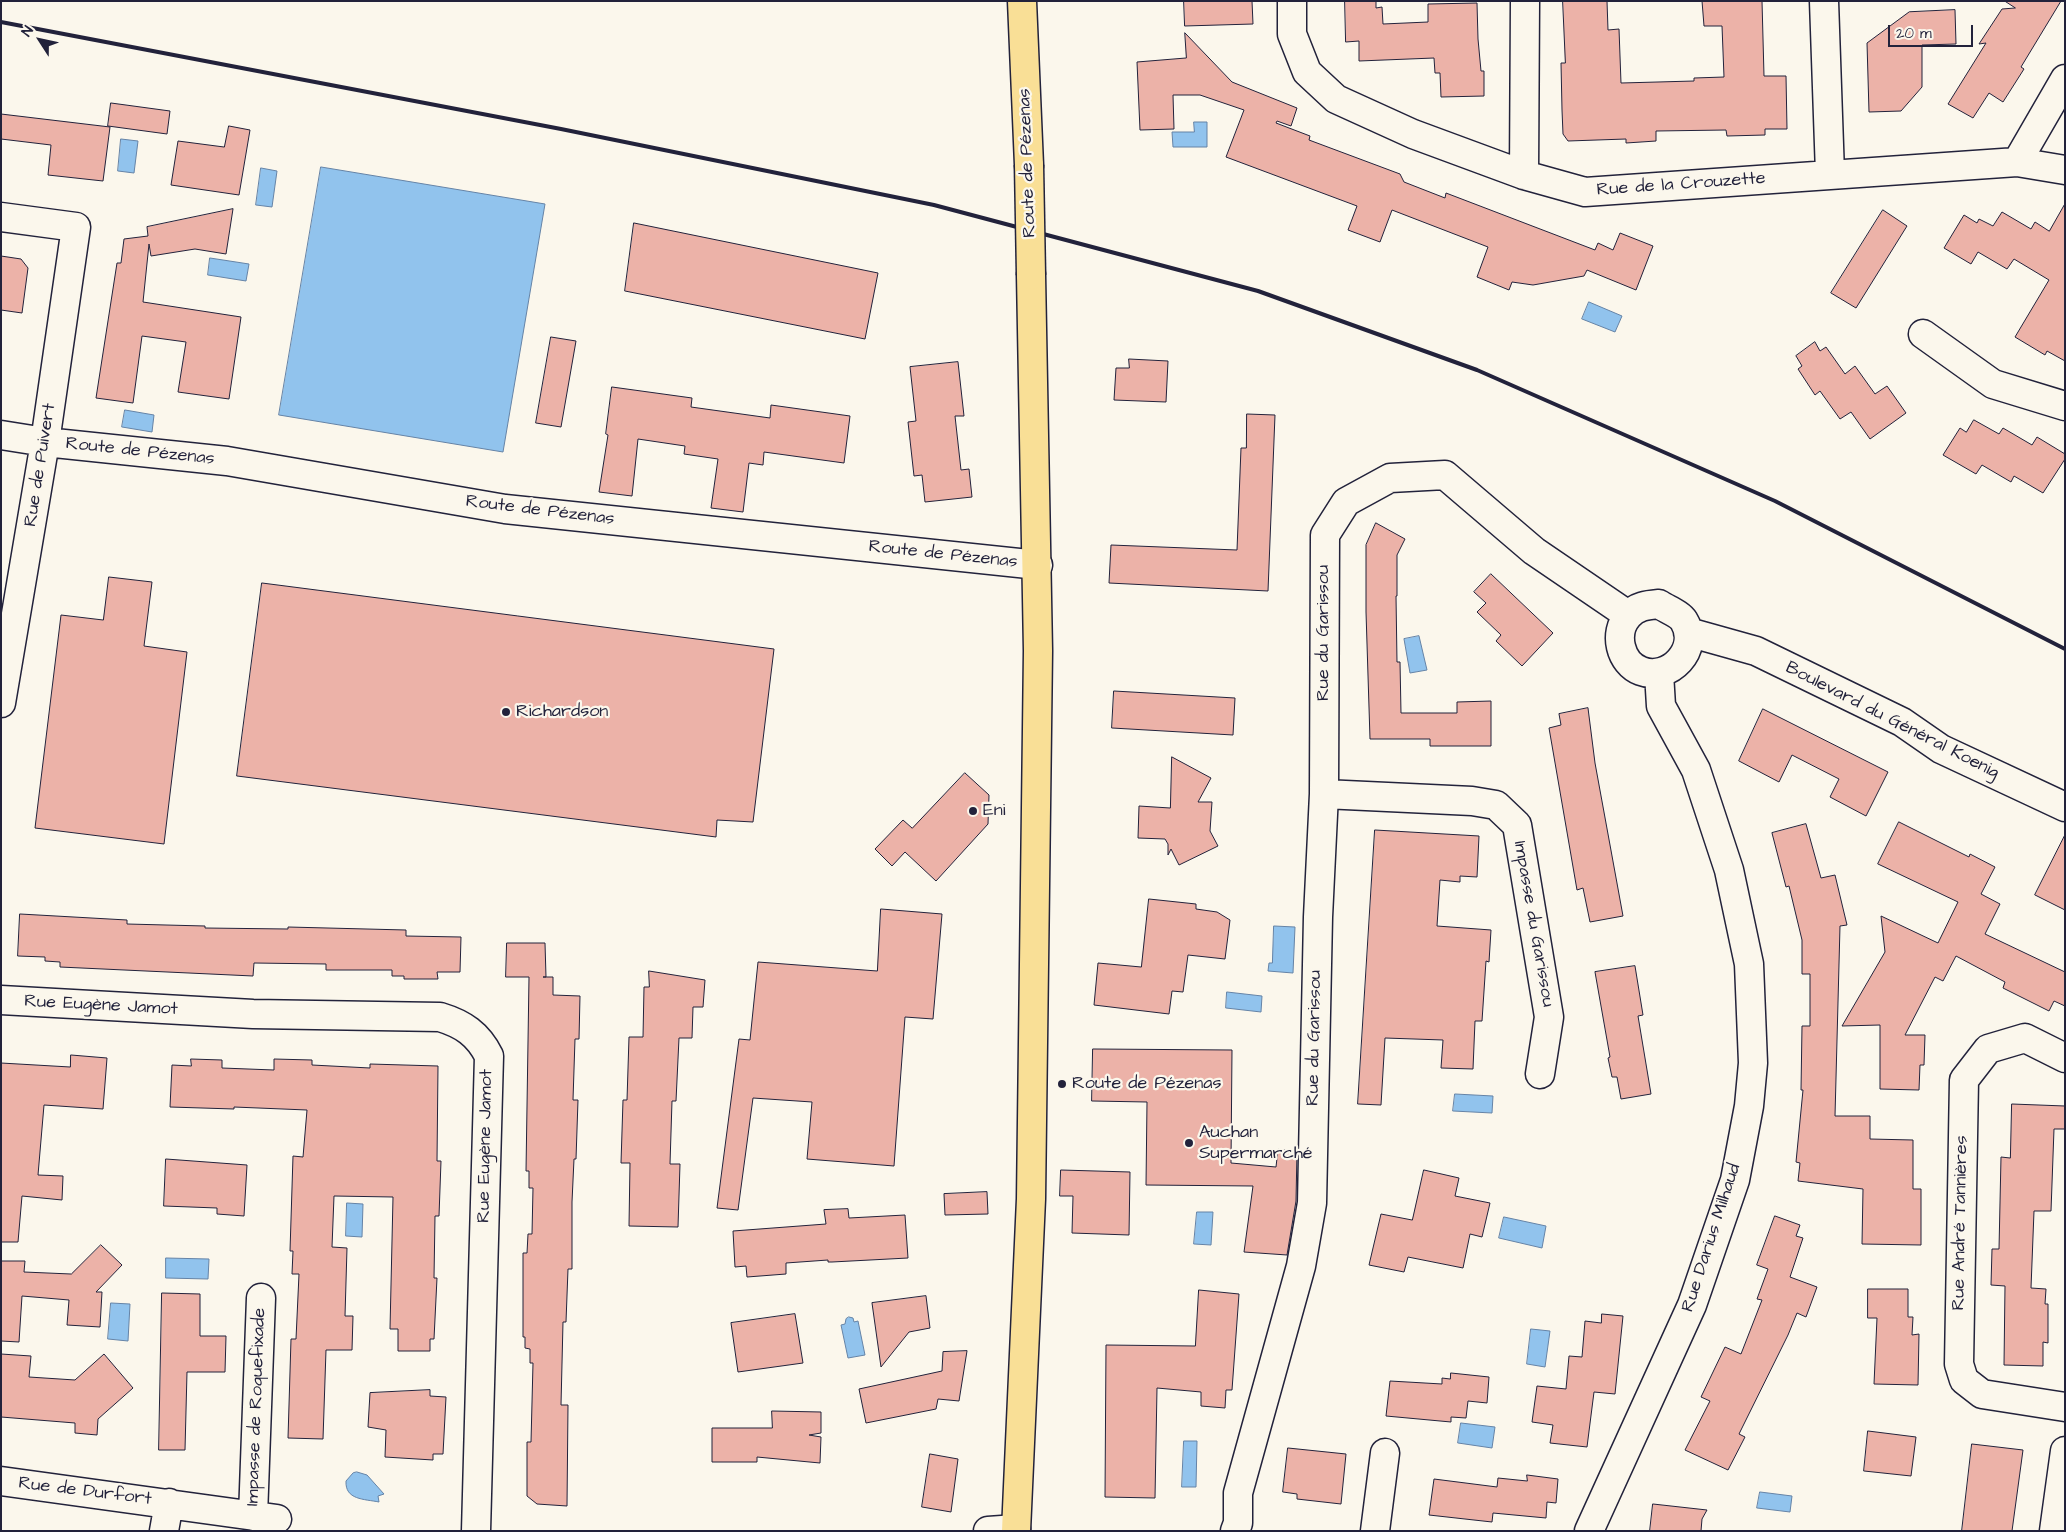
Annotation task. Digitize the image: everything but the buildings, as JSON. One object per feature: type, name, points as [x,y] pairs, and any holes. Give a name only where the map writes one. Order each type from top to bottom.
[{"type":"main road","name":"Route de Pézenas","points":[[1016,1530],[1031,1199],[1038,651],[1038,564],[1029,165],[1022,1]]},
{"type":"street","name":"Rue de la Crouzette","points":[[1292,1],[1292,34],[1307,72],[1336,99],[1414,134],[1524,175],[1585,192],[2017,162],[2065,170]]},
{"type":"street","points":[[1524,175],[1525,1]]},
{"type":"street","points":[[1824,1],[1830,174]]},
{"type":"street","points":[[2017,162],[2065,79]]},
{"type":"street","name":"Rue de Puivert","points":[[1,217],[76,227],[45,442],[1,703]]},
{"type":"street","points":[[1923,334],[1993,384],[2065,406]]},
{"type":"street","name":"Route de Pézenas","points":[[1,435],[45,442],[228,461],[505,509],[1038,564]]},
{"type":"street","name":"Rue du Garissou","points":[[1242,1528],[1238,1493],[1301,1266],[1312,1203],[1318,916],[1324,794],[1325,535],[1346,502],[1390,478],[1444,475],[1534,551],[1628,615]]},
{"type":"street","points":[[1659,604],[1684,620],[1688,632],[1687,650],[1682,658],[1676,665],[1660,673],[1641,671],[1626,659],[1619,641],[1621,628],[1628,615],[1642,606],[1659,604]]},
{"type":"street","name":"Boulevard du Général Koenig","points":[[1688,632],[1756,651],[1902,722],[1941,749],[2065,807]]},
{"type":"street","name":"Rue Darius Milhaud","points":[[1589,1531],[1692,1305],[1735,1180],[1749,1106],[1753,1063],[1749,964],[1729,870],[1696,770],[1661,706],[1660,673]]},
{"type":"street","name":"Impasse du Garissou","points":[[1324,794],[1472,801],[1496,805],[1516,825],[1549,1017],[1540,1074]]},
{"type":"street","name":"Rue Eugène Jamot","points":[[1,1000],[253,1014],[440,1017],[457,1022],[470,1030],[483,1045],[489,1056],[476,1531]]},
{"type":"street","name":"Rue André Tannières","points":[[2065,1058],[2025,1038],[1988,1049],[1964,1080],[1958,1364],[1964,1380],[1982,1394],[2065,1407]]},
{"type":"street","name":"Impasse de Roquefixade","points":[[261,1298],[265,1517]]},
{"type":"street","points":[[2054,1531],[2065,1451]]},
{"type":"street","points":[[1375,1531],[1385,1453]]},
{"type":"street","name":"Rue de Durfort","points":[[1,1481],[265,1517]]},
{"type":"street","name":"Rue de Durfort","points":[[164,1531],[170,1503]]},
{"type":"street","points":[[988,1531],[1016,1530]]},
{"type":"water","points":[[1194,122],[1207,122],[1207,147],[1173,147],[1172,132],[1194,132]]},
{"type":"water","points":[[121,139],[138,141],[134,173],[118,171]]},
{"type":"water","points":[[321,167],[545,204],[503,452],[279,415]]},
{"type":"water","points":[[261,168],[277,171],[272,207],[256,205]]},
{"type":"water","points":[[210,258],[249,264],[246,281],[208,275]]},
{"type":"water","points":[[1589,302],[1622,316],[1615,332],[1582,319]]},
{"type":"water","points":[[125,410],[154,415],[152,432],[122,427]]},
{"type":"water","points":[[1419,636],[1427,670],[1410,673],[1404,639]]},
{"type":"water","points":[[1274,926],[1295,927],[1293,973],[1268,971],[1269,963],[1272,963]]},
{"type":"water","points":[[1227,992],[1262,996],[1261,1012],[1226,1008]]},
{"type":"water","points":[[1455,1094],[1493,1096],[1492,1113],[1453,1111]]},
{"type":"water","points":[[347,1203],[363,1204],[362,1237],[346,1236]]},
{"type":"water","points":[[1197,1212],[1213,1212],[1211,1245],[1194,1244]]},
{"type":"water","points":[[1504,1217],[1546,1226],[1542,1248],[1499,1238]]},
{"type":"water","points":[[166,1258],[209,1259],[208,1279],[166,1278]]},
{"type":"water","points":[[111,1303],[130,1304],[128,1341],[108,1339]]},
{"type":"water","points":[[849,1317],[853,1318],[854,1322],[858,1321],[865,1355],[848,1358],[841,1325],[845,1324],[846,1319]]},
{"type":"water","points":[[1531,1329],[1550,1331],[1545,1367],[1527,1364]]},
{"type":"water","points":[[1461,1423],[1495,1427],[1492,1448],[1458,1443]]},
{"type":"water","points":[[1184,1441],[1197,1441],[1196,1487],[1182,1487]]},
{"type":"water","points":[[357,1472],[367,1475],[384,1494],[378,1496],[379,1502],[356,1498],[349,1492],[346,1481],[353,1473]]},
{"type":"water","points":[[1760,1492],[1792,1496],[1790,1512],[1757,1508]]},
{"type":"railway","points":[[1,22],[561,129],[934,205],[1258,291],[1477,370],[1775,501],[2065,649]]},
{"type":"place","name":"Richardson","points":[[506,712]]},
{"type":"place","name":"Eni","points":[[973,811]]},
{"type":"place","name":"Route de Pézenas","points":[[1062,1084]]},
{"type":"place","name":"Auchan Supermarché","points":[[1189,1143]]}]
